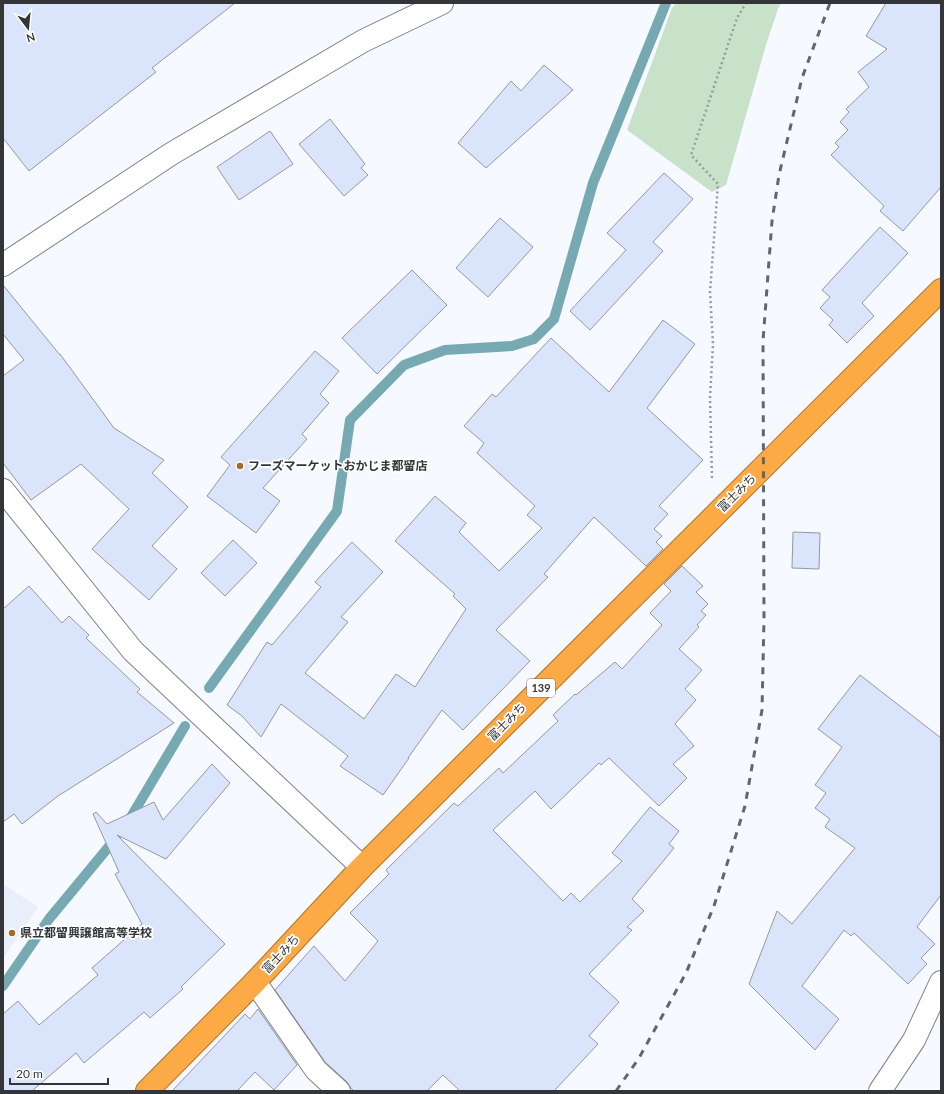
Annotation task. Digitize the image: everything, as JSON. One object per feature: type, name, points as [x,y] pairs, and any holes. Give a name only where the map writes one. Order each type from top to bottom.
[{"type":"highway","name":"富士みち","points":[[147,1091],[255,982],[362,867],[941,290]]},
{"type":"street","points":[[3,265],[185,146],[363,41],[442,3]]},
{"type":"street","points":[[3,490],[133,651],[362,867]]},
{"type":"street","points":[[255,982],[316,1070],[339,1091]]},
{"type":"street","points":[[880,1091],[914,1040],[941,982]]},
{"type":"path","points":[[714,516],[710,398],[713,344],[710,292],[718,184],[691,155],[737,18],[746,3]]},
{"type":"shaded area","name":"県立都留興譲館高等学校","points":[[3,884],[38,907],[3,958]]},
{"type":"green space","points":[[676,3],[781,3],[766,45],[726,185],[712,192],[627,130],[672,8]]},
{"type":"building","points":[[3,3],[235,3],[152,68],[156,72],[29,171],[3,138]]},
{"type":"building","points":[[886,3],[941,3],[941,187],[903,231],[880,211],[884,206],[831,155],[839,147],[835,143],[848,130],[840,122],[849,112],[846,109],[869,87],[858,72],[887,49],[866,36]]},
{"type":"building","points":[[544,65],[573,90],[486,168],[458,143],[511,81],[521,91]]},
{"type":"building","points":[[330,119],[365,164],[361,168],[368,175],[344,196],[299,144]]},
{"type":"building","points":[[270,131],[293,164],[239,200],[217,167]]},
{"type":"building","points":[[664,173],[693,199],[653,242],[663,251],[590,330],[570,311],[626,250],[607,233]]},
{"type":"building","points":[[500,218],[533,247],[488,297],[456,268]]},
{"type":"building","points":[[880,227],[908,253],[862,303],[874,316],[847,343],[829,325],[833,320],[820,308],[830,297],[822,290]]},
{"type":"building","points":[[412,270],[447,305],[377,374],[342,338]]},
{"type":"building","points":[[3,285],[60,354],[114,428],[164,460],[152,473],[188,507],[152,546],[177,569],[149,600],[92,549],[129,509],[81,464],[31,500],[3,463],[3,376],[24,360],[3,334]]},
{"type":"building","points":[[663,320],[695,344],[647,408],[703,460],[659,506],[668,514],[654,529],[662,536],[656,542],[663,549],[646,566],[594,517],[544,574],[548,577],[496,630],[530,661],[463,730],[442,710],[383,795],[340,766],[348,756],[281,704],[261,737],[242,716],[227,705],[267,642],[272,645],[321,587],[315,582],[352,542],[383,572],[341,617],[348,622],[305,673],[364,719],[396,674],[415,687],[466,609],[453,596],[455,594],[395,541],[435,496],[466,523],[459,532],[499,571],[542,528],[527,515],[535,506],[477,453],[484,443],[464,426],[492,394],[496,397],[551,338],[609,392]]},
{"type":"building","points":[[315,351],[339,371],[320,394],[329,403],[302,434],[307,439],[263,488],[280,501],[256,533],[207,496],[230,465],[221,457]]},
{"type":"building","points":[[793,532],[820,533],[819,569],[792,568]]},
{"type":"building","points":[[233,540],[257,563],[225,596],[201,573]]},
{"type":"building","points":[[682,566],[703,586],[696,592],[708,604],[701,611],[706,615],[697,625],[699,627],[679,649],[702,670],[685,689],[696,700],[675,724],[694,746],[673,764],[687,778],[659,806],[609,758],[601,765],[599,763],[551,809],[535,791],[493,830],[563,901],[571,893],[580,902],[622,861],[612,853],[650,807],[679,831],[669,844],[674,848],[632,899],[644,911],[627,927],[632,930],[589,974],[619,1002],[589,1036],[598,1044],[554,1091],[460,1091],[443,1075],[427,1091],[354,1091],[347,1082],[325,1062],[275,990],[314,946],[345,981],[378,941],[350,913],[389,874],[386,870],[454,803],[458,806],[499,768],[503,773],[558,721],[553,715],[575,694],[576,695],[615,662],[622,669],[662,625],[650,613],[671,591],[664,584]]},
{"type":"building","points":[[29,586],[62,623],[69,616],[89,635],[86,638],[140,689],[137,692],[174,723],[58,796],[22,824],[14,814],[3,822],[3,609]]},
{"type":"building","points":[[860,675],[941,738],[941,895],[917,927],[935,944],[921,958],[927,964],[908,984],[854,933],[851,936],[844,930],[802,986],[839,1019],[815,1050],[749,984],[777,911],[792,924],[855,848],[825,827],[830,819],[815,808],[826,793],[815,785],[842,747],[818,729]]},
{"type":"building","points":[[212,764],[230,783],[166,859],[117,835],[225,944],[181,987],[183,989],[150,1018],[144,1012],[84,1063],[76,1053],[32,1091],[3,1091],[3,1014],[18,1001],[39,1025],[98,975],[92,968],[142,924],[115,874],[119,872],[93,814],[96,812],[107,824],[154,802],[163,820]]},
{"type":"building","points":[[258,1009],[297,1065],[274,1090],[255,1072],[237,1091],[172,1091],[245,1014],[250,1019]]},
{"type":"waterway","points":[[209,688],[337,511],[350,420],[404,365],[445,350],[512,346],[534,339],[554,319],[593,183],[666,3]]},
{"type":"waterway","points":[[128,822],[185,726]]},
{"type":"waterway","points":[[3,986],[49,919],[116,838]]},
{"type":"railway","points":[[616,1091],[639,1058],[686,973],[714,906],[745,806],[762,710],[764,619],[763,341],[772,221],[779,175],[802,78],[830,3]]},
{"type":"place","name":"フーズマーケットおかじま都留店","points":[[240,466]]},
{"type":"place","name":"県立都留興譲館高等学校","points":[[12,933]]}]
